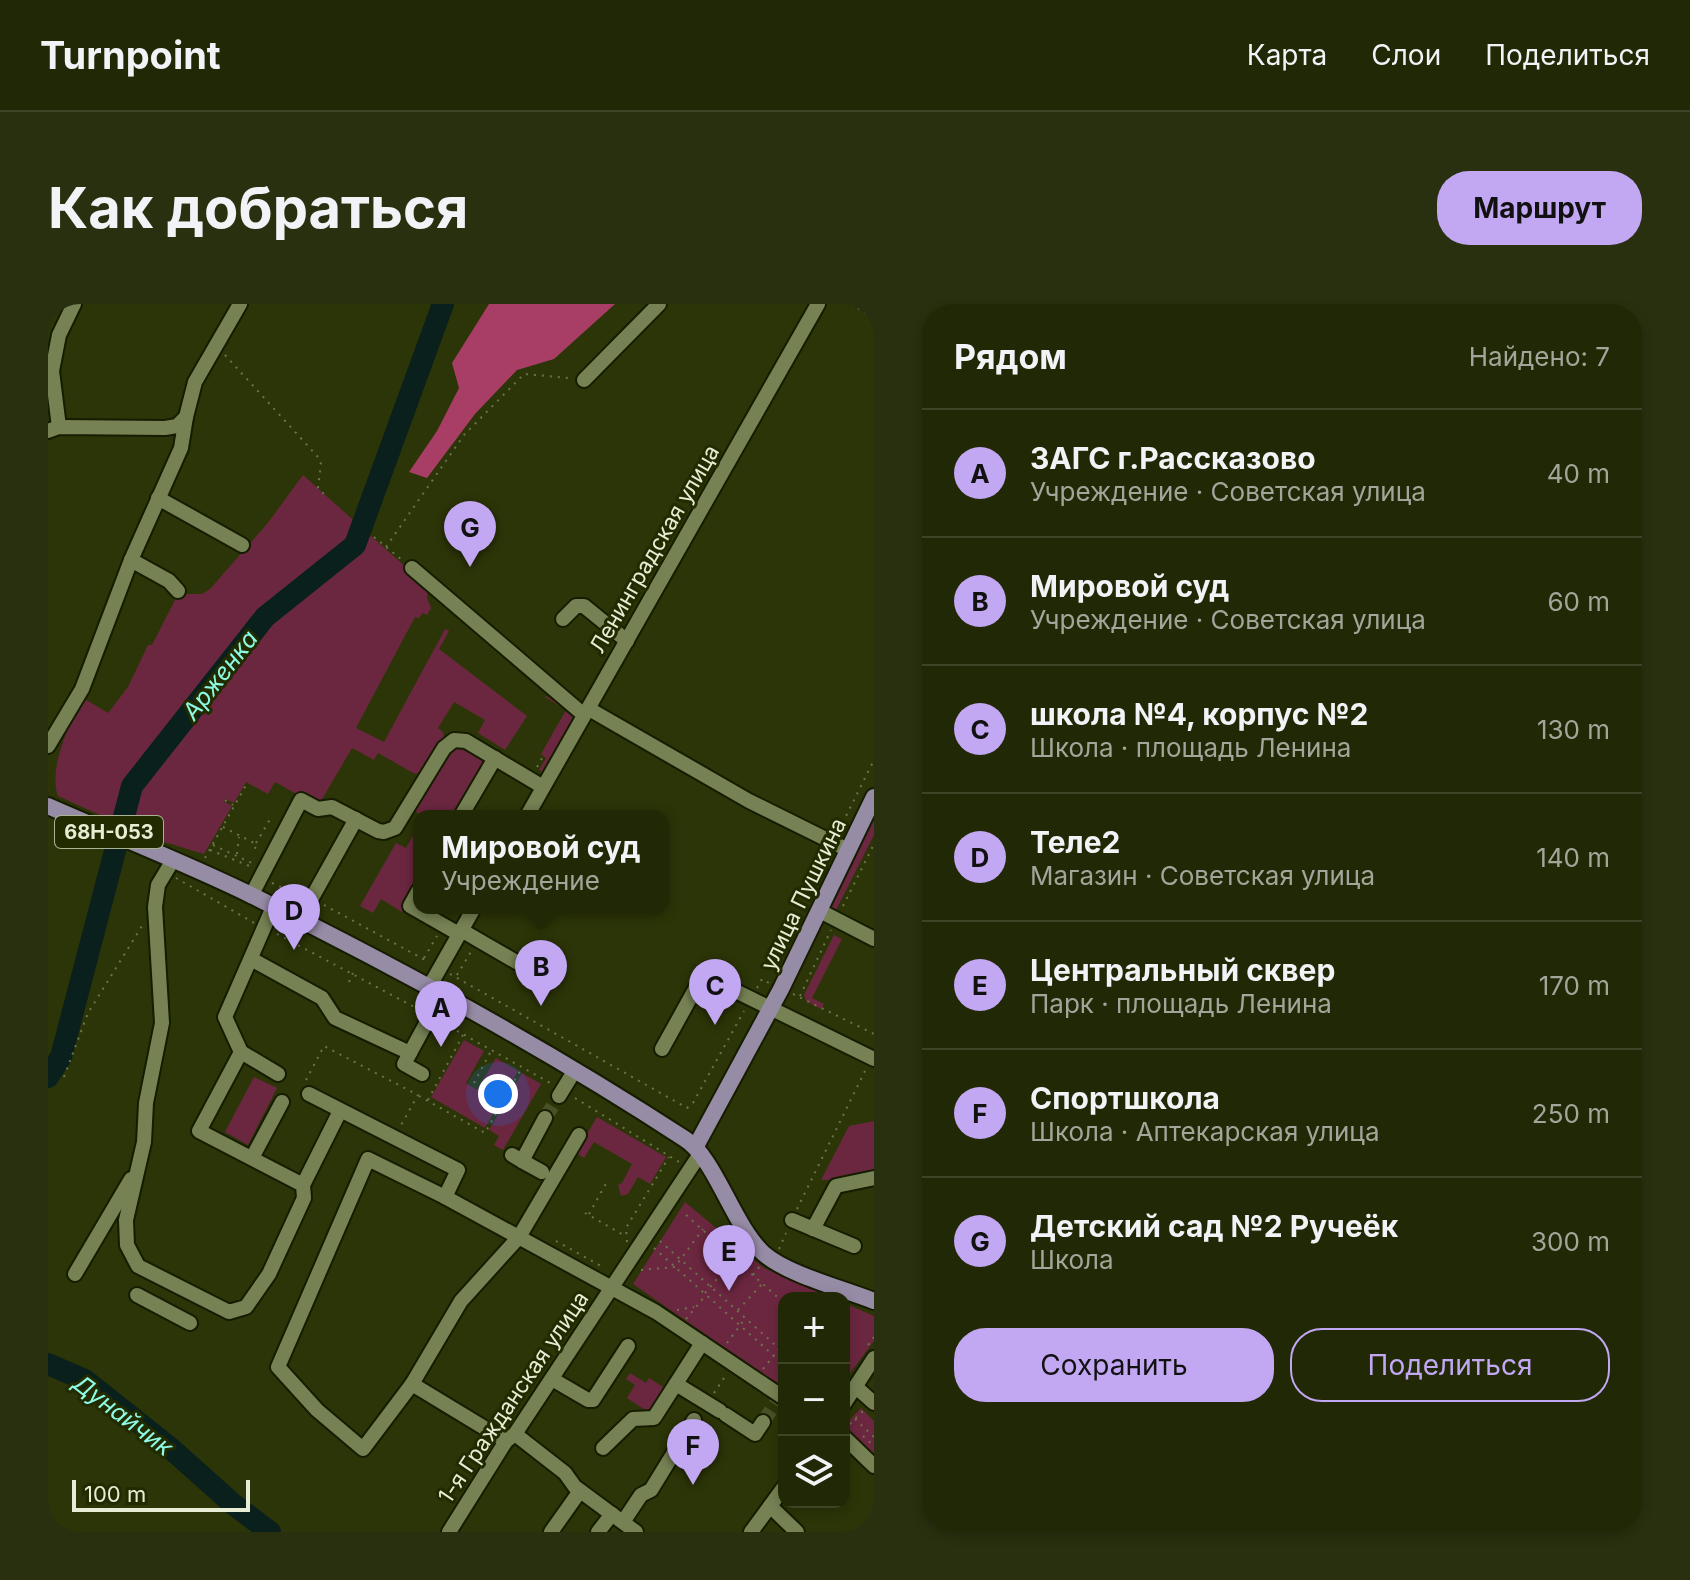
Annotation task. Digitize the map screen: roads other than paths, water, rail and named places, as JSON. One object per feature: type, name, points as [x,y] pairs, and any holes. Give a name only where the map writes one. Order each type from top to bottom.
[{"type":"main road","name":"улица Пушкина","points":[[698,1150],[820,911],[840,847],[874,797]]},
{"type":"main road","name":"68Н-053","points":[[48,806],[169,864],[273,907],[575,1070],[677,1134]]},
{"type":"main road","name":"68Н-053","points":[[639,1109],[698,1150],[754,1242],[767,1256],[782,1266],[874,1301]]},
{"type":"street","points":[[74,304],[59,335],[52,371],[53,429],[165,428],[184,420]]},
{"type":"street","points":[[48,746],[82,689],[131,560],[181,448],[184,420],[195,382],[240,304]]},
{"type":"street","points":[[584,380],[659,304]]},
{"type":"street","name":"Ленинградская улица","points":[[530,810],[818,304]]},
{"type":"street","points":[[158,498],[242,545]]},
{"type":"street","points":[[131,560],[169,581],[178,591]]},
{"type":"street","points":[[412,568],[587,712],[840,847]]},
{"type":"street","points":[[563,619],[576,606],[584,606],[627,641]]},
{"type":"street","points":[[251,896],[258,871],[301,800],[318,809],[332,807],[384,832],[395,828],[444,748],[454,740],[466,741],[543,787]]},
{"type":"street","points":[[465,810],[495,758]]},
{"type":"street","points":[[299,921],[356,819]]},
{"type":"street","points":[[169,864],[158,885],[155,907],[162,1023],[146,1103],[144,1142],[135,1172],[125,1230],[130,1252],[138,1266],[229,1312],[246,1307],[269,1274],[304,1198],[303,1185],[340,1111]]},
{"type":"street","points":[[273,907],[225,1017],[241,1052],[278,1074]]},
{"type":"street","points":[[820,911],[874,939]]},
{"type":"street","points":[[424,914],[460,932],[518,969]]},
{"type":"street","points":[[422,1074],[404,1064],[435,992],[439,969],[470,914]]},
{"type":"street","points":[[251,959],[322,998],[335,1018],[410,1053]]},
{"type":"street","points":[[662,1049],[703,975],[872,1058]]},
{"type":"street","points":[[241,1052],[199,1131],[303,1185]]},
{"type":"street","points":[[561,1093],[575,1070]]},
{"type":"street","points":[[309,1094],[458,1170],[445,1197]]},
{"type":"street","points":[[252,1158],[282,1102]]},
{"type":"street","points":[[542,1172],[517,1158],[545,1118]]},
{"type":"street","points":[[579,1135],[519,1237],[461,1301],[412,1384],[363,1449],[317,1410],[278,1367],[368,1159],[445,1197],[519,1237],[613,1287],[778,1396]]},
{"type":"street","name":"1-я Гражданская улица","points":[[449,1532],[613,1287],[698,1150]]},
{"type":"street","points":[[75,1274],[135,1172]]},
{"type":"street","points":[[813,1229],[836,1186],[874,1178]]},
{"type":"street","points":[[792,1220],[854,1246]]},
{"type":"street","points":[[137,1295],[186,1321],[194,1296]]},
{"type":"street","points":[[603,1448],[633,1419],[654,1418],[702,1343]]},
{"type":"street","points":[[552,1379],[593,1400],[628,1346]]},
{"type":"street","points":[[850,1396],[874,1358]]},
{"type":"street","points":[[412,1384],[510,1437],[565,1473],[580,1491],[636,1532]]},
{"type":"street","points":[[676,1384],[755,1434],[763,1422]]},
{"type":"street","points":[[856,1387],[868,1408]]},
{"type":"street","points":[[598,1532],[651,1490],[694,1420]]},
{"type":"street","points":[[850,1443],[874,1466]]},
{"type":"street","points":[[551,1532],[580,1491]]},
{"type":"street","points":[[751,1532],[778,1495]]},
{"type":"street","points":[[770,1506],[797,1532]]},
{"type":"waterway","name":"Арженка","points":[[48,1077],[61,1057],[132,786],[265,617],[355,545],[443,304]]},
{"type":"waterway","name":"Дунайчик","points":[[48,1364],[85,1380],[270,1532]]},
{"type":"tunnel","points":[[545,1118],[559,1096]]},
{"type":"tunnel","points":[[763,1422],[777,1401]]},
{"type":"place","name":"Детский сад №2 Ручеёк","points":[[470,567]]},
{"type":"place","name":"Теле2","points":[[294,950]]},
{"type":"place","name":"Мировой суд","points":[[541,1006]]},
{"type":"place","name":"школа №4, корпус №2","points":[[715,1025]]},
{"type":"place","name":"ЗАГС г.Рассказово","points":[[441,1047]]},
{"type":"place","name":"Центральный сквер","points":[[729,1291]]},
{"type":"place","name":"Спортшкола","points":[[693,1485]]}]
